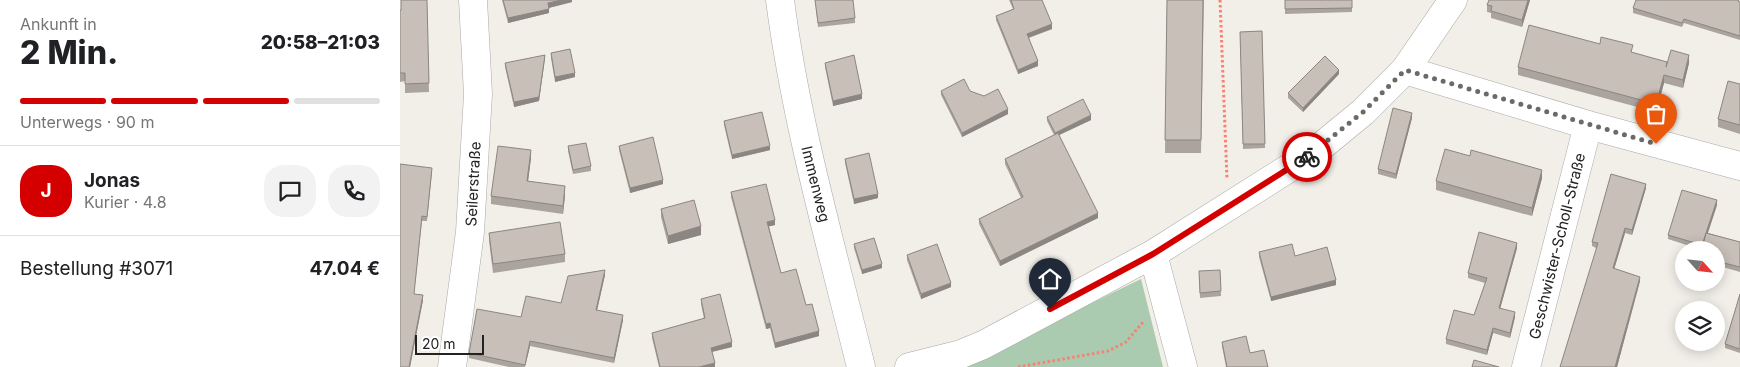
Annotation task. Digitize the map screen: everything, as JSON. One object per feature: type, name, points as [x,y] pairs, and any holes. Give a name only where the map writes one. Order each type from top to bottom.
[{"type":"street","name":"Seilerstraße","points":[[452,367],[470,232],[478,104],[473,0]]},
{"type":"street","name":"Immenweg","points":[[780,0],[787,53],[800,118],[861,367]]},
{"type":"street","points":[[909,367],[961,354],[983,345],[1153,254],[1313,153],[1363,112],[1405,70],[1453,0]]},
{"type":"street","points":[[1405,70],[1588,125],[1740,166]]},
{"type":"street","name":"Geschwister-Scholl-Straße","points":[[1526,367],[1588,125]]},
{"type":"street","points":[[1153,254],[1183,367]]},
{"type":"path","points":[[1220,0],[1228,207]]},
{"type":"path","points":[[1018,367],[1108,351],[1126,342],[1148,317]]},
{"type":"green space","points":[[1141,279],[1163,367],[959,367]]},
{"type":"building","points":[[401,0],[427,0],[429,83],[405,84],[405,73],[400,73]]},
{"type":"building","points":[[503,0],[562,0],[548,3],[549,9],[508,18]]},
{"type":"building","points":[[815,0],[853,0],[855,18],[818,23]]},
{"type":"building","points":[[1011,0],[1042,0],[1052,24],[1027,34],[1038,61],[1018,70],[996,16],[1014,9]]},
{"type":"building","points":[[1167,0],[1203,0],[1201,140],[1165,140]]},
{"type":"building","points":[[1285,0],[1352,0],[1352,8],[1285,9]]},
{"type":"building","points":[[1489,0],[1528,0],[1522,20],[1491,11],[1492,6],[1487,5]]},
{"type":"building","points":[[1636,0],[1738,0],[1740,2],[1740,36],[1684,19],[1682,23],[1633,8]]},
{"type":"building","points":[[1529,25],[1600,44],[1601,37],[1633,45],[1631,52],[1667,62],[1666,67],[1671,50],[1689,55],[1683,80],[1664,75],[1656,104],[1518,67]]},
{"type":"building","points":[[1262,31],[1265,144],[1243,144],[1240,32]]},
{"type":"building","points":[[570,49],[575,73],[555,77],[551,53]]},
{"type":"building","points":[[545,55],[539,97],[514,102],[505,63]]},
{"type":"building","points":[[854,55],[862,94],[833,101],[825,63]]},
{"type":"building","points":[[1325,56],[1339,70],[1303,108],[1288,93]]},
{"type":"building","points":[[964,79],[970,91],[984,96],[998,89],[1008,109],[962,133],[941,91]]},
{"type":"building","points":[[1728,81],[1740,84],[1740,125],[1718,119]]},
{"type":"building","points":[[1083,99],[1091,115],[1055,133],[1047,117]]},
{"type":"building","points":[[1393,108],[1412,113],[1396,174],[1378,169]]},
{"type":"building","points":[[762,112],[770,146],[732,155],[724,121]]},
{"type":"building","points":[[1058,133],[1098,213],[1000,261],[979,219],[1023,197],[1005,159]]},
{"type":"building","points":[[653,137],[663,180],[630,188],[619,146]]},
{"type":"building","points":[[586,143],[591,166],[573,170],[568,146]]},
{"type":"building","points":[[498,146],[531,150],[527,181],[565,186],[563,206],[491,196]]},
{"type":"building","points":[[1445,149],[1470,156],[1471,150],[1542,170],[1532,208],[1436,181]]},
{"type":"building","points":[[869,153],[878,194],[854,199],[845,159]]},
{"type":"building","points":[[400,164],[432,168],[427,217],[422,216],[414,294],[423,295],[409,367],[400,367]]},
{"type":"building","points":[[1611,174],[1646,184],[1632,230],[1625,228],[1613,268],[1640,277],[1615,367],[1560,367],[1598,243],[1592,242]]},
{"type":"building","points":[[766,184],[775,220],[767,222],[781,273],[796,269],[806,305],[812,304],[819,331],[775,343],[770,323],[766,324],[731,192]]},
{"type":"building","points":[[1682,190],[1717,200],[1703,241],[1688,241],[1668,235]]},
{"type":"building","points":[[694,200],[701,226],[668,236],[661,209]]},
{"type":"building","points":[[560,222],[565,254],[493,264],[489,233]]},
{"type":"building","points":[[1479,232],[1517,243],[1499,308],[1515,312],[1510,333],[1493,328],[1487,350],[1446,339],[1454,310],[1474,315],[1487,278],[1468,273]]},
{"type":"building","points":[[1706,233],[1740,242],[1740,267],[1725,263],[1725,241],[1704,241]]},
{"type":"building","points":[[874,238],[882,264],[862,270],[854,244]]},
{"type":"building","points":[[937,244],[951,283],[921,294],[907,255]]},
{"type":"building","points":[[1292,244],[1295,256],[1327,247],[1336,280],[1271,297],[1259,252]]},
{"type":"building","points":[[605,270],[596,310],[623,315],[614,358],[530,341],[525,365],[469,353],[477,309],[521,317],[526,296],[561,303],[568,276]]},
{"type":"building","points":[[1220,270],[1221,291],[1200,293],[1199,271]]},
{"type":"building","points":[[720,294],[732,342],[711,348],[715,363],[699,367],[660,367],[652,333],[705,318],[701,299]]},
{"type":"building","points":[[1740,294],[1740,349],[1725,344]]},
{"type":"building","points":[[1246,336],[1250,353],[1264,350],[1268,367],[1227,367],[1222,342]]},
{"type":"building","points":[[1474,360],[1499,367],[1472,367]]},
{"type":"way so far","points":[[1307,157],[1363,112],[1405,70],[1656,144]]},
{"type":"route","points":[[1050,309],[1153,254],[1307,157]]}]
